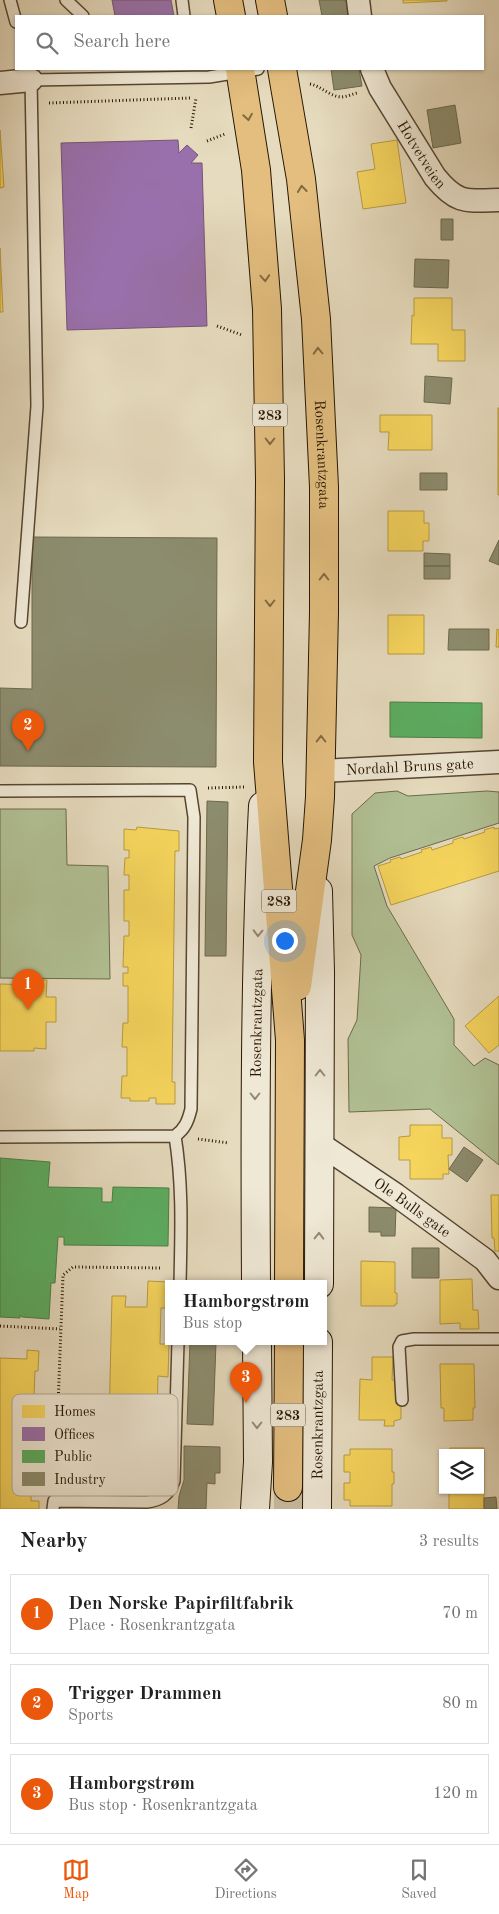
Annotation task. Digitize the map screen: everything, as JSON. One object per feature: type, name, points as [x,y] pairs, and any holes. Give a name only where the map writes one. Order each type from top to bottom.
[{"type":"main road","points":[[228,0],[231,15]]},
{"type":"main road","points":[[270,0],[273,15]]},
{"type":"main road","name":"Rosenkrantzgata","points":[[246,70],[262,237],[269,365],[268,762],[290,1040],[289,1280]]},
{"type":"main road","name":"Rosenkrantzgata","points":[[290,1040],[317,840],[321,771],[324,612],[324,487],[316,319],[301,179],[294,76]]},
{"type":"main road","name":"Rosenkrantzgata","points":[[288,1487],[289,1345]]},
{"type":"street","points":[[358,0],[360,15]]},
{"type":"street","points":[[0,82],[30,75]]},
{"type":"street","name":"Hotvetveien","points":[[376,79],[435,177],[445,190],[455,198],[468,201],[499,200]]},
{"type":"street","name":"Rosenkrantzgata","points":[[256,1280],[259,874],[263,804],[268,762]]},
{"type":"street","name":"Nordahl Bruns gate","points":[[321,771],[499,762]]},
{"type":"street","name":"Rosenkrantzgata","points":[[317,840],[320,972],[319,1280]]},
{"type":"street","name":"Ole Bulls gate","points":[[320,1144],[396,1195],[485,1260],[499,1278]]},
{"type":"street","points":[[255,1509],[258,1462],[257,1345]]},
{"type":"street","name":"Rosenkrantzgata","points":[[317,1509],[318,1345]]},
{"type":"lane","points":[[12,0],[15,16]]},
{"type":"lane","points":[[66,0],[82,15]]},
{"type":"lane","points":[[182,0],[184,15]]},
{"type":"lane","points":[[21,622],[37,406],[30,75],[209,77],[246,70]]},
{"type":"lane","points":[[0,791],[190,790],[194,817],[191,1109],[188,1122],[182,1131],[175,1136],[0,1137]]},
{"type":"lane","points":[[175,1136],[180,1166],[180,1280]]},
{"type":"lane","points":[[402,1400],[399,1346],[402,1341],[414,1339],[499,1339]]},
{"type":"lane","points":[[177,1394],[178,1345]]},
{"type":"lane","points":[[53,1505],[148,1502],[157,1500],[163,1496]]},
{"type":"path","points":[[294,76],[341,97],[376,79]]},
{"type":"path","points":[[191,128],[196,98]]},
{"type":"path","points":[[207,140],[230,132]]},
{"type":"path","points":[[217,326],[250,338]]},
{"type":"path","points":[[219,787],[242,787]]},
{"type":"path","points":[[175,1136],[256,1146]]},
{"type":"path","points":[[57,1394],[63,1275],[73,1266],[180,1268]]},
{"type":"path","points":[[0,1326],[60,1329]]},
{"type":"green space","points":[[397,791],[408,796],[487,791],[499,792],[499,823],[390,858],[374,866],[387,906],[454,1019],[454,1045],[474,1066],[485,1058],[499,1065],[499,1165],[430,1109],[349,1112],[348,1039],[357,1020],[361,955],[352,935],[352,814],[375,793]]},
{"type":"green space","points":[[0,809],[66,809],[67,865],[108,866],[110,979],[0,978]]},
{"type":"building: Homes","points":[[403,0],[447,0],[447,1],[403,3]]},
{"type":"building: Homes","points":[[0,130],[4,187],[0,188]]},
{"type":"building: Homes","points":[[397,140],[406,203],[363,209],[357,172],[375,169],[371,144]]},
{"type":"building: Homes","points":[[0,248],[3,312],[0,312]]},
{"type":"building: Homes","points":[[414,298],[452,298],[452,330],[465,330],[465,361],[438,361],[438,344],[411,344]]},
{"type":"building: Homes","points":[[499,408],[499,495],[498,495]]},
{"type":"building: Homes","points":[[380,415],[432,415],[432,450],[388,450],[389,432],[380,432]]},
{"type":"building: Homes","points":[[388,511],[424,511],[424,523],[429,523],[429,541],[423,541],[423,551],[388,551]]},
{"type":"building: Homes","points":[[388,615],[424,615],[424,654],[388,654]]},
{"type":"building: Homes","points":[[497,629],[499,630],[499,647],[496,647]]},
{"type":"building: Homes","points":[[137,827],[179,831],[179,851],[175,851],[172,1082],[175,1082],[175,1104],[156,1104],[156,1098],[149,1098],[149,1101],[130,1101],[130,1098],[121,1098],[122,1076],[127,1076],[127,1047],[122,1047],[123,1023],[128,1023],[128,986],[123,986],[123,973],[128,973],[128,967],[123,967],[124,936],[129,936],[129,921],[124,921],[124,890],[129,890],[129,875],[124,875],[125,858],[129,858],[129,850],[124,850],[124,829],[136,830]]},
{"type":"building: Homes","points":[[494,827],[494,829],[499,828],[499,871],[391,905],[378,866],[391,862],[390,860],[400,857],[401,859],[422,852],[421,850],[431,847],[432,850],[453,843],[453,840],[463,837],[464,839]]},
{"type":"building: Homes","points":[[35,980],[47,980],[46,997],[56,997],[56,1022],[46,1022],[46,1049],[34,1048],[34,1051],[0,1051],[0,984],[35,985]]},
{"type":"building: Homes","points":[[499,996],[499,1045],[489,1053],[465,1026]]},
{"type":"building: Homes","points":[[410,1125],[442,1125],[442,1138],[452,1138],[452,1155],[448,1155],[449,1174],[443,1174],[443,1179],[410,1179],[410,1160],[399,1160],[399,1137],[410,1136]]},
{"type":"building: Homes","points":[[491,1195],[499,1195],[499,1251],[495,1251],[494,1238],[492,1238]]},
{"type":"building: Homes","points":[[361,1261],[395,1262],[397,1304],[395,1306],[361,1306]]},
{"type":"building: Homes","points":[[472,1279],[473,1310],[478,1310],[479,1329],[460,1329],[460,1323],[440,1324],[440,1280]]},
{"type":"building: Homes","points":[[148,1281],[165,1282],[165,1308],[161,1308],[160,1344],[169,1345],[168,1377],[158,1376],[158,1394],[110,1394],[112,1296],[126,1296],[125,1307],[147,1307]]},
{"type":"building: Homes","points":[[27,1350],[39,1351],[38,1371],[35,1371],[34,1394],[12,1394],[12,1496],[31,1496],[31,1501],[39,1501],[39,1509],[0,1509],[0,1358],[27,1359]]},
{"type":"building: Homes","points":[[372,1357],[393,1357],[392,1380],[397,1380],[396,1404],[401,1404],[401,1419],[394,1421],[394,1426],[384,1426],[385,1420],[359,1420],[360,1379],[372,1380]]},
{"type":"building: Homes","points":[[440,1364],[474,1364],[475,1408],[473,1408],[473,1420],[444,1421],[444,1408],[441,1408]]},
{"type":"building: Homes","points":[[450,1448],[484,1448],[484,1449]]},
{"type":"building: Homes","points":[[350,1449],[392,1449],[394,1484],[392,1484],[392,1506],[350,1506],[350,1500],[344,1500],[344,1483],[350,1483],[350,1472],[344,1472],[344,1455],[350,1455]]},
{"type":"building: Homes","points":[[449,1494],[484,1494],[484,1509],[449,1509]]},
{"type":"building: Offices","points":[[112,0],[171,0],[174,15],[115,15]]},
{"type":"building: Offices","points":[[178,140],[179,153],[187,145],[198,155],[191,163],[202,163],[207,326],[67,330],[61,143]]},
{"type":"building: Public","points":[[390,702],[482,703],[482,738],[390,737]]},
{"type":"building: Public","points":[[0,1158],[50,1162],[48,1187],[102,1188],[102,1202],[112,1202],[113,1187],[169,1188],[168,1246],[64,1245],[64,1237],[58,1237],[55,1283],[51,1283],[49,1319],[22,1317],[20,1315],[20,1318],[0,1317]]},
{"type":"building: Industry","points":[[319,0],[347,0],[350,15],[322,15]]},
{"type":"building: Industry","points":[[331,70],[359,70],[362,86],[334,90]]},
{"type":"building: Industry","points":[[455,105],[461,143],[433,148],[427,110]]},
{"type":"building: Industry","points":[[441,219],[453,219],[453,240],[441,240]]},
{"type":"building: Industry","points":[[415,259],[449,260],[448,288],[414,287]]},
{"type":"building: Industry","points":[[425,376],[452,378],[450,404],[424,402]]},
{"type":"building: Industry","points":[[420,473],[447,473],[447,490],[420,490]]},
{"type":"building: Industry","points":[[32,537],[217,538],[216,767],[0,766],[0,688],[32,689]]},
{"type":"building: Industry","points":[[499,540],[499,565],[489,561]]},
{"type":"building: Industry","points":[[424,553],[450,554],[450,566],[424,566]]},
{"type":"building: Industry","points":[[424,566],[450,566],[450,579],[424,579]]},
{"type":"building: Industry","points":[[449,629],[489,629],[489,650],[448,650]]},
{"type":"building: Industry","points":[[207,801],[228,802],[226,956],[205,956]]},
{"type":"building: Industry","points":[[464,1147],[483,1160],[467,1182],[449,1169]]},
{"type":"building: Industry","points":[[369,1207],[396,1208],[395,1236],[381,1236],[381,1232],[369,1232]]},
{"type":"building: Industry","points":[[412,1248],[439,1248],[439,1278],[412,1278]]},
{"type":"building: Industry","points":[[190,1345],[216,1345],[213,1425],[187,1424]]},
{"type":"building: Industry","points":[[184,1446],[220,1447],[220,1473],[215,1473],[215,1484],[207,1483],[206,1509],[178,1509],[179,1496],[184,1480]]},
{"type":"building: Industry","points":[[496,1497],[497,1509],[484,1509],[484,1498]]},
{"type":"tunnel","points":[[288,1487],[288,1509]]},
{"type":"place","name":"Trigger Drammen","points":[[28,751]]},
{"type":"place","name":"Den Norske Papirfiltfabrik","points":[[28,1010]]},
{"type":"place","name":"Hamborgstrøm","points":[[246,1403]]}]
